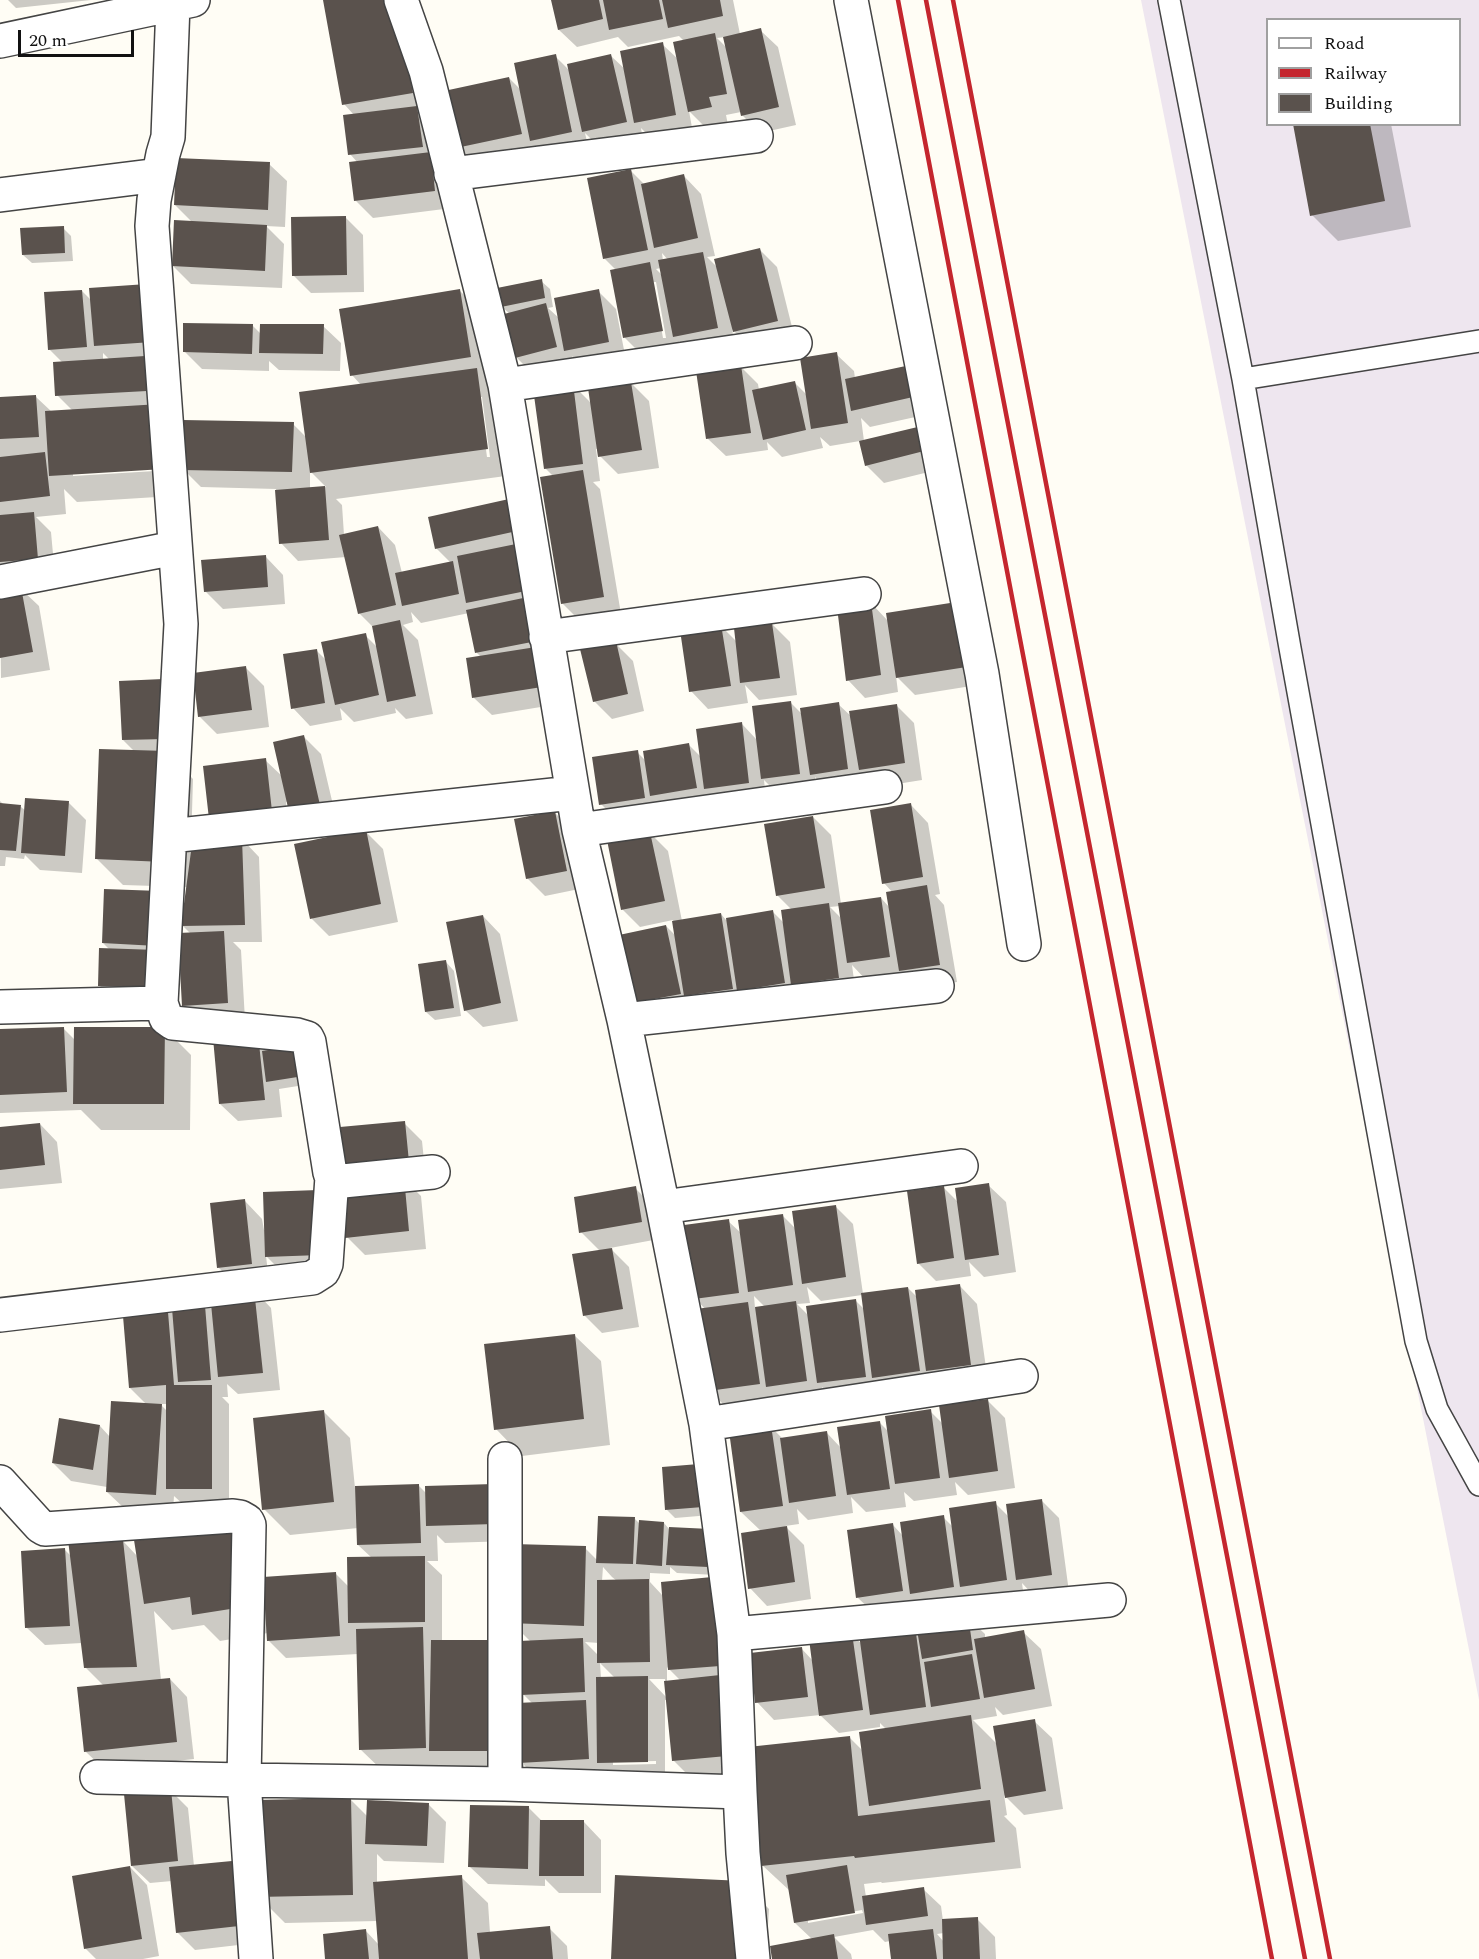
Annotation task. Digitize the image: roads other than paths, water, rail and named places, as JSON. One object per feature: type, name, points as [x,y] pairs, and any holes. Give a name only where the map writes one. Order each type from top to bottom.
[{"type":"street","points":[[401,0],[426,71],[505,385],[579,830],[624,1020],[706,1424],[734,1634],[743,1853],[753,1959]]},
{"type":"street","points":[[851,0],[982,674],[1024,944]]},
{"type":"street","points":[[0,41],[91,11],[183,2],[168,137],[154,200],[153,226],[181,646],[161,1003],[166,1018],[173,1023],[297,1035],[307,1038],[332,1177],[326,1264],[323,1271],[312,1278],[0,1315]]},
{"type":"street","points":[[452,174],[756,136]]},
{"type":"street","points":[[0,195],[159,175]]},
{"type":"street","points":[[505,385],[795,343]]},
{"type":"street","points":[[0,582],[175,548]]},
{"type":"street","points":[[546,637],[864,594]]},
{"type":"street","points":[[579,830],[885,787]]},
{"type":"street","points":[[170,836],[572,793]]},
{"type":"street","points":[[624,1020],[937,986]]},
{"type":"street","points":[[0,1007],[161,1003]]},
{"type":"street","points":[[663,1207],[962,1166]]},
{"type":"street","points":[[332,1177],[343,1181],[433,1172]]},
{"type":"street","points":[[706,1424],[1021,1376]]},
{"type":"street","points":[[505,1459],[505,1784]]},
{"type":"street","points":[[0,1482],[45,1529],[234,1516],[247,1521],[249,1525],[244,1780],[255,1959]]},
{"type":"street","points":[[734,1634],[1109,1600]]},
{"type":"street","points":[[97,1778],[505,1784],[740,1792]]},
{"type":"lane","points":[[1169,0],[1243,379],[1416,1341],[1437,1409],[1479,1485]]},
{"type":"lane","points":[[1243,379],[1479,341]]},
{"type":"railway","points":[[898,0],[1272,1959]]},
{"type":"railway","points":[[926,0],[1305,1959]]},
{"type":"railway","points":[[953,0],[1330,1959]]}]
